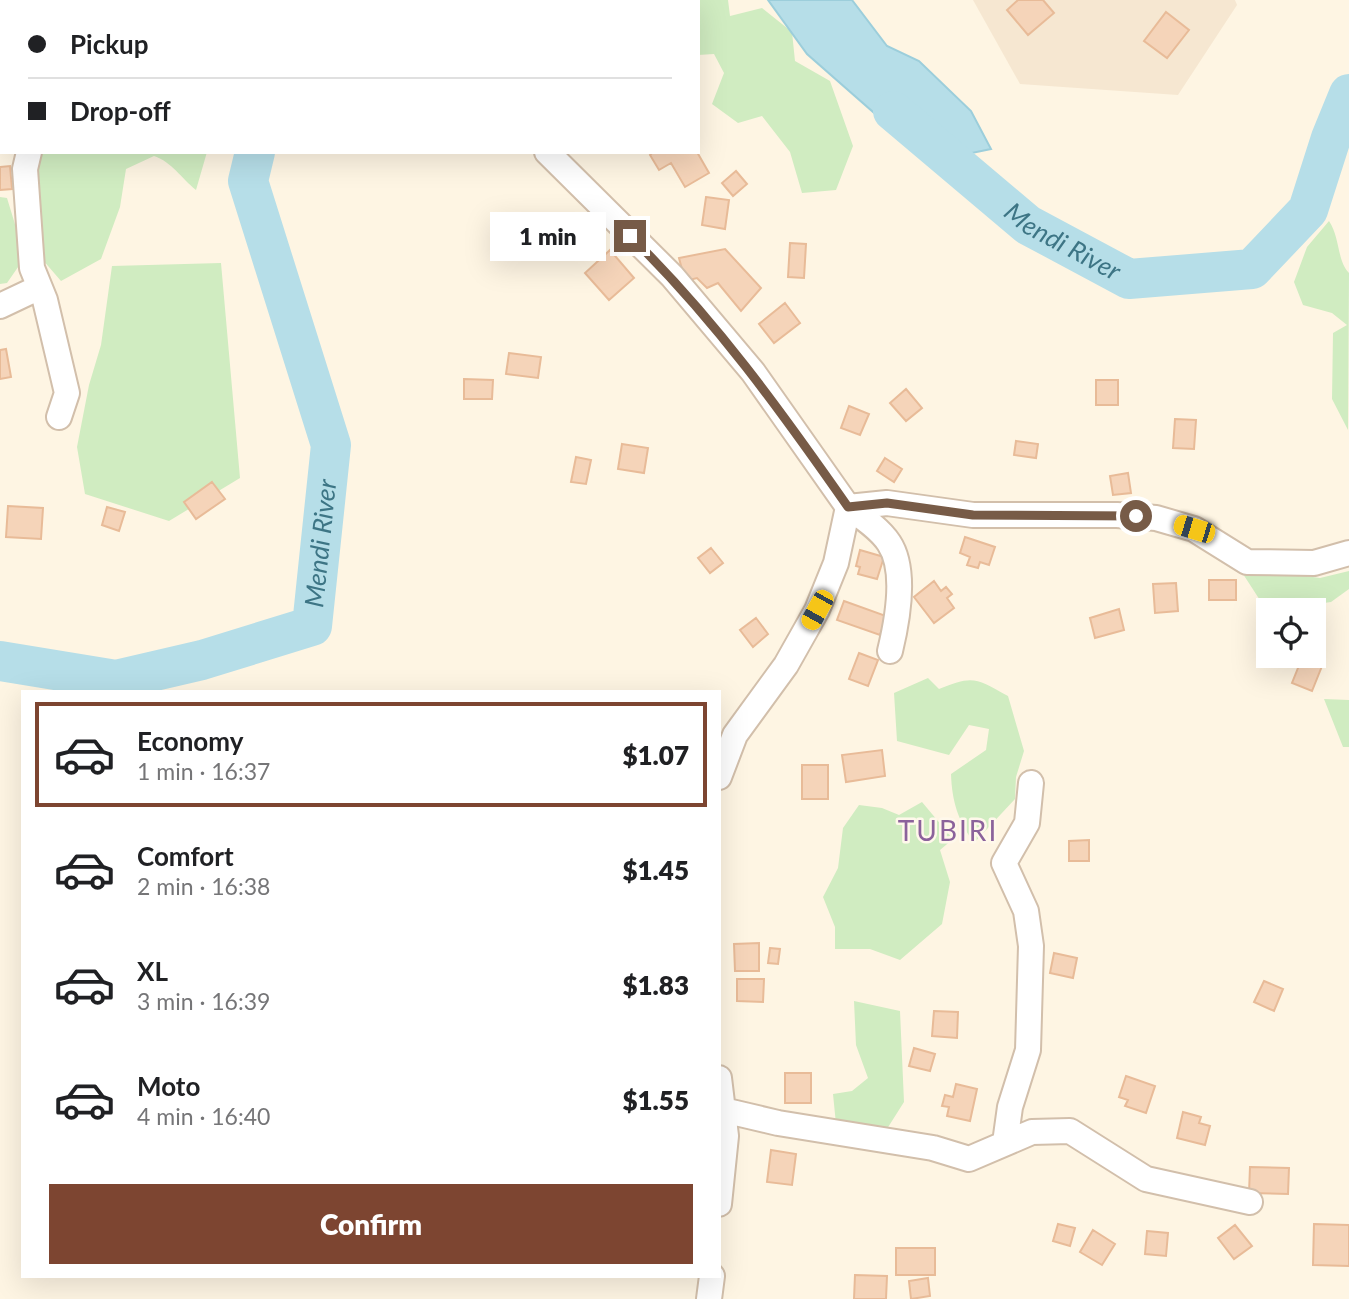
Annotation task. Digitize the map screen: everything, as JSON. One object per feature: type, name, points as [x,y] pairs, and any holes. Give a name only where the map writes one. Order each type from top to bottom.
[{"type":"street","points":[[28,154],[24,169],[32,268],[45,300],[67,393],[59,417]]},
{"type":"street","points":[[549,154],[672,276],[753,372],[848,507],[869,522],[891,545],[898,576],[899,612],[890,651]]},
{"type":"street","points":[[0,306],[38,288]]},
{"type":"street","points":[[848,507],[887,503],[973,515],[1116,515],[1156,518],[1194,529],[1247,562],[1314,564],[1349,553]]},
{"type":"street","points":[[721,772],[735,735],[786,665],[817,610],[836,563],[848,507]]},
{"type":"street","points":[[1005,1143],[1010,1107],[1028,1050],[1031,946],[1026,911],[1004,863],[1027,823],[1031,783]]},
{"type":"street","points":[[721,1094],[726,1136],[721,1185]]},
{"type":"street","points":[[723,1111],[778,1123],[933,1148],[969,1159],[1032,1132],[1070,1131],[1146,1179],[1250,1202]]},
{"type":"street","points":[[709,1299],[712,1278]]},
{"type":"shaded area","points":[[973,0],[1235,0],[1237,5],[1178,95],[1020,84]]},
{"type":"green space","points":[[700,0],[728,0],[730,16],[762,8],[792,32],[795,61],[830,81],[853,146],[836,190],[802,193],[790,152],[762,116],[738,123],[712,104],[724,73],[714,54],[700,55]]},
{"type":"green space","points":[[42,154],[206,154],[196,190],[171,166],[154,156],[126,169],[120,207],[101,259],[61,281],[42,259],[39,164]]},
{"type":"green space","points":[[0,197],[7,198],[25,257],[7,283],[0,284]]},
{"type":"green space","points":[[1329,221],[1342,262],[1349,273],[1348,430],[1332,399],[1333,333],[1347,325],[1332,313],[1303,305],[1294,282],[1307,247]]},
{"type":"green space","points":[[221,263],[240,478],[169,521],[85,494],[77,447],[89,385],[101,345],[112,266]]},
{"type":"green space","points":[[1349,571],[1349,589],[1326,603],[1326,598],[1259,598],[1243,574],[1277,572],[1320,578]]},
{"type":"green space","points":[[928,678],[939,689],[974,680],[1008,696],[1024,751],[1016,777],[1015,799],[974,843],[957,810],[951,774],[986,750],[989,729],[969,725],[949,755],[897,741],[894,693]]},
{"type":"green space","points":[[1324,699],[1349,700],[1349,747],[1343,747]]},
{"type":"green space","points":[[922,802],[953,839],[940,850],[950,882],[942,924],[900,960],[870,949],[835,949],[835,927],[823,897],[838,868],[843,828],[859,805],[882,808],[899,815]]},
{"type":"green space","points":[[854,1001],[900,1011],[904,1102],[885,1132],[836,1124],[833,1094],[852,1091],[868,1078],[856,1045]]},
{"type":"water","points":[[768,0],[852,0],[887,46],[919,61],[971,111],[991,149],[967,154],[905,140],[807,54]]},
{"type":"building","points":[[1018,0],[1043,0],[1054,13],[1028,35],[1007,10]]},
{"type":"building","points":[[1166,12],[1189,30],[1167,58],[1144,41]]},
{"type":"building","points":[[698,154],[709,173],[685,187],[671,163],[659,170],[650,155]]},
{"type":"building","points":[[10,166],[12,189],[0,190],[0,167]]},
{"type":"building","points":[[736,171],[747,184],[733,196],[722,183]]},
{"type":"building","points":[[706,197],[729,200],[725,229],[702,225]]},
{"type":"building","points":[[790,243],[806,244],[804,278],[788,277]]},
{"type":"building","points":[[725,249],[761,288],[741,311],[718,283],[707,288],[697,278],[685,281],[679,258]]},
{"type":"building","points":[[610,250],[634,278],[609,300],[585,273]]},
{"type":"building","points":[[785,303],[800,323],[774,343],[759,324]]},
{"type":"building","points":[[6,349],[11,377],[0,379],[0,350]]},
{"type":"building","points":[[509,353],[541,357],[538,378],[506,374]]},
{"type":"building","points":[[464,379],[493,380],[492,399],[464,399]]},
{"type":"building","points":[[1096,380],[1118,380],[1118,405],[1096,405]]},
{"type":"building","points":[[906,389],[922,408],[906,421],[890,403]]},
{"type":"building","points":[[849,406],[869,414],[860,435],[841,428]]},
{"type":"building","points":[[1175,419],[1196,420],[1194,449],[1173,448]]},
{"type":"building","points":[[1016,441],[1038,444],[1036,458],[1014,455]]},
{"type":"building","points":[[622,444],[648,448],[644,473],[618,469]]},
{"type":"building","points":[[576,457],[591,460],[586,484],[571,482]]},
{"type":"building","points":[[885,458],[902,469],[894,482],[877,471]]},
{"type":"building","points":[[1128,473],[1131,493],[1113,495],[1110,476]]},
{"type":"building","points":[[212,482],[225,499],[196,519],[184,502]]},
{"type":"building","points":[[8,506],[43,508],[41,539],[6,537]]},
{"type":"building","points":[[107,507],[125,512],[119,531],[102,525]]},
{"type":"building","points":[[965,537],[995,547],[989,565],[980,562],[978,568],[967,565],[970,557],[960,553]]},
{"type":"building","points":[[711,548],[723,563],[710,573],[698,558]]},
{"type":"building","points":[[860,550],[884,557],[877,579],[858,574],[860,567],[856,566]]},
{"type":"building","points":[[1209,580],[1236,580],[1236,600],[1209,600]]},
{"type":"building","points":[[934,581],[941,591],[946,587],[952,594],[947,598],[954,608],[934,623],[914,597]]},
{"type":"building","points":[[1176,583],[1178,611],[1155,613],[1153,584]]},
{"type":"building","points":[[844,601],[886,616],[880,635],[837,620]]},
{"type":"building","points":[[1119,609],[1124,630],[1095,638],[1090,618]]},
{"type":"building","points":[[756,618],[768,634],[753,647],[740,630]]},
{"type":"building","points":[[859,653],[878,660],[868,686],[849,679]]},
{"type":"building","points":[[1298,668],[1321,668],[1312,691],[1292,683]]},
{"type":"building","points":[[882,750],[885,776],[846,782],[842,755]]},
{"type":"building","points":[[802,765],[828,765],[828,799],[802,799]]},
{"type":"building","points":[[1089,840],[1089,861],[1069,861],[1069,841]]},
{"type":"building","points":[[759,943],[759,971],[735,971],[734,944]]},
{"type":"building","points":[[770,948],[780,949],[778,964],[768,963]]},
{"type":"building","points":[[1054,953],[1077,958],[1073,978],[1050,973]]},
{"type":"building","points":[[737,979],[764,979],[763,1002],[737,1001]]},
{"type":"building","points":[[1264,981],[1283,989],[1274,1011],[1254,1002]]},
{"type":"building","points":[[934,1011],[958,1012],[957,1038],[932,1036]]},
{"type":"building","points":[[914,1048],[935,1054],[930,1071],[909,1066]]},
{"type":"building","points":[[785,1073],[811,1073],[811,1103],[785,1103]]},
{"type":"building","points":[[1126,1076],[1155,1086],[1146,1113],[1125,1106],[1128,1100],[1119,1097]]},
{"type":"building","points":[[956,1084],[977,1089],[970,1121],[947,1116],[949,1107],[942,1106],[945,1095],[953,1097]]},
{"type":"building","points":[[1183,1112],[1201,1117],[1199,1123],[1210,1126],[1205,1145],[1177,1138]]},
{"type":"building","points":[[771,1150],[796,1154],[792,1185],[767,1182]]},
{"type":"building","points":[[1250,1167],[1289,1168],[1288,1194],[1249,1193]]},
{"type":"building","points":[[1058,1224],[1075,1228],[1070,1246],[1053,1241]]},
{"type":"building","points":[[1314,1224],[1349,1225],[1349,1266],[1313,1265]]},
{"type":"building","points":[[1235,1225],[1252,1246],[1234,1259],[1218,1238]]},
{"type":"building","points":[[1093,1230],[1115,1244],[1102,1265],[1080,1252]]},
{"type":"building","points":[[1147,1231],[1168,1233],[1166,1256],[1145,1254]]},
{"type":"building","points":[[896,1248],[935,1248],[935,1275],[896,1275]]},
{"type":"building","points":[[855,1275],[887,1276],[886,1299],[854,1299]]},
{"type":"building","points":[[928,1278],[930,1296],[911,1299],[909,1281]]},
{"type":"waterway","name":"Mendi River","points":[[893,111],[1028,225],[1129,279],[1252,269],[1308,210],[1331,138],[1349,94]]},
{"type":"waterway","name":"Mendi River","points":[[0,661],[116,680],[202,660],[312,626],[331,445],[248,181],[255,154]]},
{"type":"district","name":"TUBIRI","points":[[948,831]]},
{"type":"route","points":[[630,236],[672,276],[753,372],[848,507],[887,503],[973,515],[1136,516]]}]
